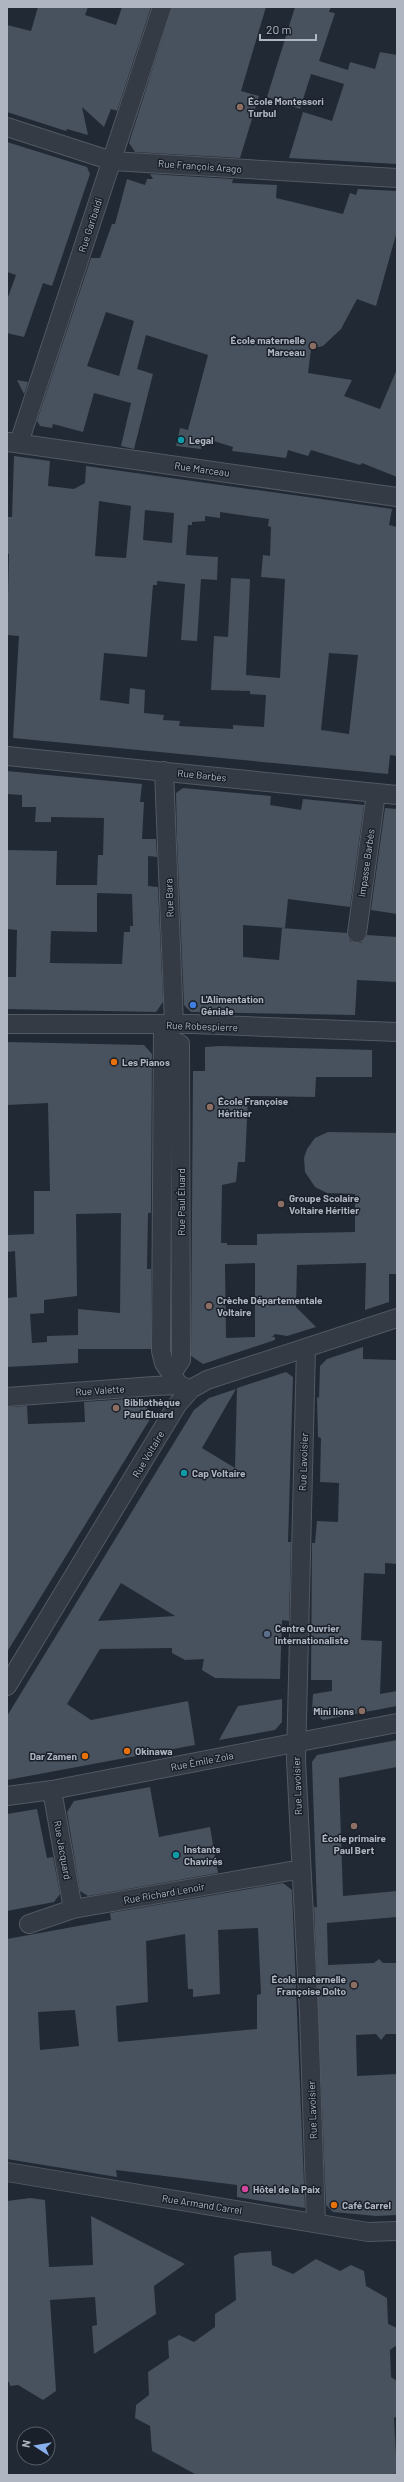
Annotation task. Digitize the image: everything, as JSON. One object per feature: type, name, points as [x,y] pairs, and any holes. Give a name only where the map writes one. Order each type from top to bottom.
[{"type":"street","name":"Rue Garibaldi","points":[[13,443],[112,161],[162,7]]},
{"type":"street","name":"Rue François Arago","points":[[7,128],[112,161],[397,178]]},
{"type":"street","name":"Rue Marceau","points":[[13,443],[397,497]]},
{"type":"street","name":"Rue Barbès","points":[[7,756],[397,795]]},
{"type":"street","name":"Rue Bara","points":[[164,771],[167,1028]]},
{"type":"street","name":"Impasse Barbès","points":[[357,933],[376,793]]},
{"type":"street","name":"Rue Robespierre","points":[[7,1024],[397,1032]]},
{"type":"street","name":"Rue Paul Éluard","points":[[167,1028],[161,1351],[164,1363],[180,1383]]},
{"type":"street","name":"Rue Voltaire","points":[[7,1686],[178,1405],[180,1383],[206,1380],[397,1318]]},
{"type":"street","name":"Rue Lavoisier","points":[[306,1348],[296,1743],[300,1872],[309,2014],[316,2223]]},
{"type":"street","name":"Rue Valette","points":[[7,1396],[180,1383]]},
{"type":"street","name":"Rue Émile Zola","points":[[7,1796],[52,1790],[397,1723]]},
{"type":"street","name":"Rue Jacquard","points":[[52,1790],[73,1910]]},
{"type":"street","name":"Rue Richard Lenoir","points":[[29,1924],[73,1910],[134,1898],[290,1871],[300,1872]]},
{"type":"street","name":"Rue Armand Carrel","points":[[7,2172],[368,2232],[397,2231]]},
{"type":"building","points":[[38,7],[88,7],[85,15],[116,25],[122,7],[151,7],[117,111],[111,109],[104,127],[82,107],[88,135],[67,129],[66,131],[7,112],[7,25],[31,31]]},
{"type":"building","points":[[172,7],[266,7],[241,91],[259,96],[240,158],[135,152],[129,143]]},
{"type":"building","points":[[295,7],[331,7],[329,12],[335,13],[319,61],[348,70],[350,62],[375,69],[380,52],[397,55],[397,164],[289,158],[303,112],[332,121],[344,84],[311,74],[300,109],[267,97]]},
{"type":"building","points":[[7,142],[87,167],[90,174],[52,286],[43,283],[24,337],[7,333],[7,300],[16,275],[7,272]]},
{"type":"building","points":[[150,174],[233,179],[232,183],[277,185],[276,198],[343,214],[350,193],[356,195],[358,189],[397,191],[397,231],[376,306],[357,299],[341,329],[323,346],[311,349],[308,373],[352,380],[344,396],[380,409],[397,369],[397,477],[362,463],[360,465],[311,450],[308,456],[288,450],[286,458],[232,451],[233,447],[204,438],[201,449],[176,446],[180,428],[188,430],[208,355],[146,335],[137,369],[153,374],[134,449],[121,446],[131,403],[94,393],[83,432],[53,424],[52,428],[40,426],[37,421],[91,258],[100,258],[112,224],[115,224],[127,179],[145,185],[147,179],[153,179]],"holes":[[[106,312],[134,321],[119,376],[87,366]]]},
{"type":"building","points":[[17,380],[28,382],[24,394]]},
{"type":"building","points":[[14,456],[50,461],[48,486],[74,489],[85,483],[86,466],[392,509],[389,525],[397,527],[397,756],[390,755],[388,774],[13,738],[19,636],[7,635],[9,554],[7,554],[7,517],[12,517]],"holes":[[[99,501],[131,506],[126,558],[95,556]],[[145,510],[174,513],[172,543],[143,540]],[[220,512],[269,519],[268,526],[271,527],[270,556],[263,555],[261,577],[285,579],[280,678],[246,675],[250,579],[231,578],[228,637],[214,636],[211,690],[250,691],[250,694],[266,695],[264,727],[233,725],[233,729],[179,726],[180,721],[163,720],[164,715],[144,713],[145,690],[130,688],[129,704],[100,700],[104,653],[147,657],[153,585],[157,585],[157,581],[185,584],[181,640],[197,641],[201,579],[217,580],[218,557],[186,555],[188,525],[192,525],[192,522],[205,521],[205,516],[220,518]],[[329,653],[358,655],[349,734],[321,730]]]},
{"type":"building","points":[[7,771],[142,784],[140,802],[144,802],[142,839],[156,839],[157,857],[148,856],[148,886],[158,887],[163,1002],[156,1012],[7,1009],[7,977],[16,977],[17,930],[7,929],[7,850],[57,851],[56,885],[97,885],[98,855],[103,855],[104,818],[51,817],[51,822],[35,822],[36,807],[22,807],[22,795],[7,794]],"holes":[[[97,893],[132,894],[133,926],[130,926],[130,932],[124,932],[122,964],[50,963],[51,931],[97,932]]]},
{"type":"building","points":[[183,788],[271,796],[270,805],[301,810],[303,799],[364,805],[350,907],[288,899],[285,928],[243,925],[243,957],[279,960],[282,928],[347,933],[350,941],[356,943],[361,943],[367,935],[397,937],[397,982],[357,980],[355,1015],[191,1012],[184,1005],[177,839],[176,793]]},
{"type":"building","points":[[385,808],[397,809],[397,914],[371,910]]},
{"type":"building","points":[[7,1042],[144,1045],[152,1054],[151,1213],[148,1213],[147,1269],[151,1269],[151,1349],[78,1349],[78,1363],[7,1367],[7,1298],[17,1297],[15,1251],[7,1252],[7,1235],[34,1234],[34,1191],[50,1191],[48,1103],[7,1105]],"holes":[[[121,1213],[120,1313],[78,1309],[78,1335],[47,1336],[47,1342],[32,1343],[30,1314],[44,1313],[44,1300],[77,1296],[76,1214]]]},
{"type":"building","points":[[220,1046],[372,1050],[372,1077],[316,1077],[315,1097],[248,1096],[245,1162],[238,1162],[236,1182],[222,1185],[221,1243],[227,1243],[227,1245],[257,1245],[257,1234],[355,1232],[355,1194],[327,1193],[315,1187],[305,1172],[304,1158],[307,1149],[315,1138],[328,1132],[397,1133],[397,1274],[389,1274],[389,1302],[365,1310],[366,1263],[297,1265],[296,1307],[316,1327],[287,1336],[275,1334],[272,1337],[275,1337],[275,1340],[203,1364],[191,1356],[193,1071],[205,1071],[205,1047]],"holes":[[[255,1263],[255,1337],[226,1338],[225,1264]]]},
{"type":"building","points":[[363,1347],[363,1359],[397,1360],[397,1564],[385,1563],[385,1574],[364,1573],[361,1640],[382,1641],[380,1694],[397,1691],[397,1706],[323,1720],[312,1711],[313,1694],[332,1691],[332,1680],[311,1680],[312,1543],[315,1543],[317,1521],[338,1522],[339,1483],[320,1482],[321,1438],[318,1437],[317,1397],[319,1398],[320,1366],[327,1359]]},
{"type":"building","points":[[286,1372],[293,1377],[288,1542],[291,1542],[289,1621],[282,1620],[280,1679],[215,1678],[202,1670],[204,1659],[185,1660],[172,1653],[172,1648],[100,1649],[67,1704],[91,1720],[188,1701],[195,1745],[7,1780],[7,1716],[194,1410],[209,1398],[236,1389],[202,1448],[235,1468],[237,1388]],"holes":[[[121,1583],[175,1616],[98,1621]]]},
{"type":"building","points":[[141,1398],[152,1416],[7,1652],[7,1407],[27,1406],[28,1424],[85,1422],[84,1402]]},
{"type":"building","points":[[282,1699],[282,1722],[275,1730],[219,1740],[238,1706]]},
{"type":"building","points":[[397,1740],[397,1767],[339,1778],[343,1896],[397,1891],[397,1917],[327,1923],[328,1965],[374,1963],[379,1959],[383,1963],[397,1963],[397,2034],[386,2034],[381,2040],[376,2034],[356,2035],[357,2076],[397,2074],[397,2215],[376,2216],[333,2212],[326,2205],[314,1906],[317,1908],[312,1762],[317,1755]]},
{"type":"building","points":[[150,1787],[159,1837],[210,1827],[218,1873],[88,1896],[80,1891],[67,1812],[74,1801]]},
{"type":"building","points":[[37,1809],[47,1858],[53,1857],[60,1894],[54,1902],[7,1911],[7,1814]]},
{"type":"building","points":[[283,1883],[292,1890],[305,2208],[237,2197],[237,2185],[116,2170],[117,2177],[7,2159],[7,1939],[111,1920],[110,1913]],"holes":[[[258,1928],[261,1994],[257,1995],[257,2029],[118,2042],[116,2006],[148,2002],[146,1941],[185,1934],[188,1989],[193,1989],[193,1997],[220,1994],[218,1930]],[[75,2010],[79,2046],[40,2050],[38,2012]]]},
{"type":"building","points":[[30,2198],[45,2200],[49,2267],[93,2265],[91,2216],[185,2264],[154,2286],[156,2314],[94,2354],[92,2326],[97,2325],[95,2297],[50,2300],[56,2391],[43,2400],[18,2385],[10,2386],[9,2382],[7,2382],[7,2201]]},
{"type":"building","points":[[271,2251],[272,2265],[293,2274],[316,2259],[340,2271],[351,2265],[364,2271],[366,2286],[387,2298],[388,2324],[397,2328],[397,2345],[390,2350],[391,2377],[397,2381],[397,2416],[394,2418],[397,2475],[197,2475],[152,2451],[150,2426],[135,2418],[136,2405],[149,2395],[148,2372],[169,2358],[168,2341],[179,2335],[194,2342],[215,2327],[215,2314],[236,2300],[234,2256],[240,2253]]},
{"type":"place","name":"École Montessori Turbul","points":[[240,107]]},
{"type":"place","name":"École maternelle Marceau","points":[[313,346]]},
{"type":"place","name":"Legal","points":[[181,440]]},
{"type":"place","name":"L'Alimentation Géniale","points":[[193,1005]]},
{"type":"place","name":"Les Pianos","points":[[114,1062]]},
{"type":"place","name":"École Françoise Héritier","points":[[210,1107]]},
{"type":"place","name":"Groupe Scolaire Voltaire Héritier","points":[[281,1204]]},
{"type":"place","name":"Crèche Départementale Voltaire","points":[[209,1306]]},
{"type":"place","name":"Bibliothèque Paul Éluard","points":[[116,1408]]},
{"type":"place","name":"Cap Voltaire","points":[[184,1473]]},
{"type":"place","name":"Centre Ouvrier Internationaliste","points":[[267,1634]]},
{"type":"place","name":"Mini lions","points":[[362,1711]]},
{"type":"place","name":"Okinawa","points":[[127,1751]]},
{"type":"place","name":"Dar Zamen","points":[[85,1756]]},
{"type":"place","name":"École primaire Paul Bert","points":[[354,1826]]},
{"type":"place","name":"Instants Chavirés","points":[[176,1855]]},
{"type":"place","name":"École maternelle Françoise Dolto","points":[[354,1985]]},
{"type":"place","name":"Hôtel de la Paix","points":[[245,2189]]},
{"type":"place","name":"Café Carrel","points":[[334,2205]]}]
